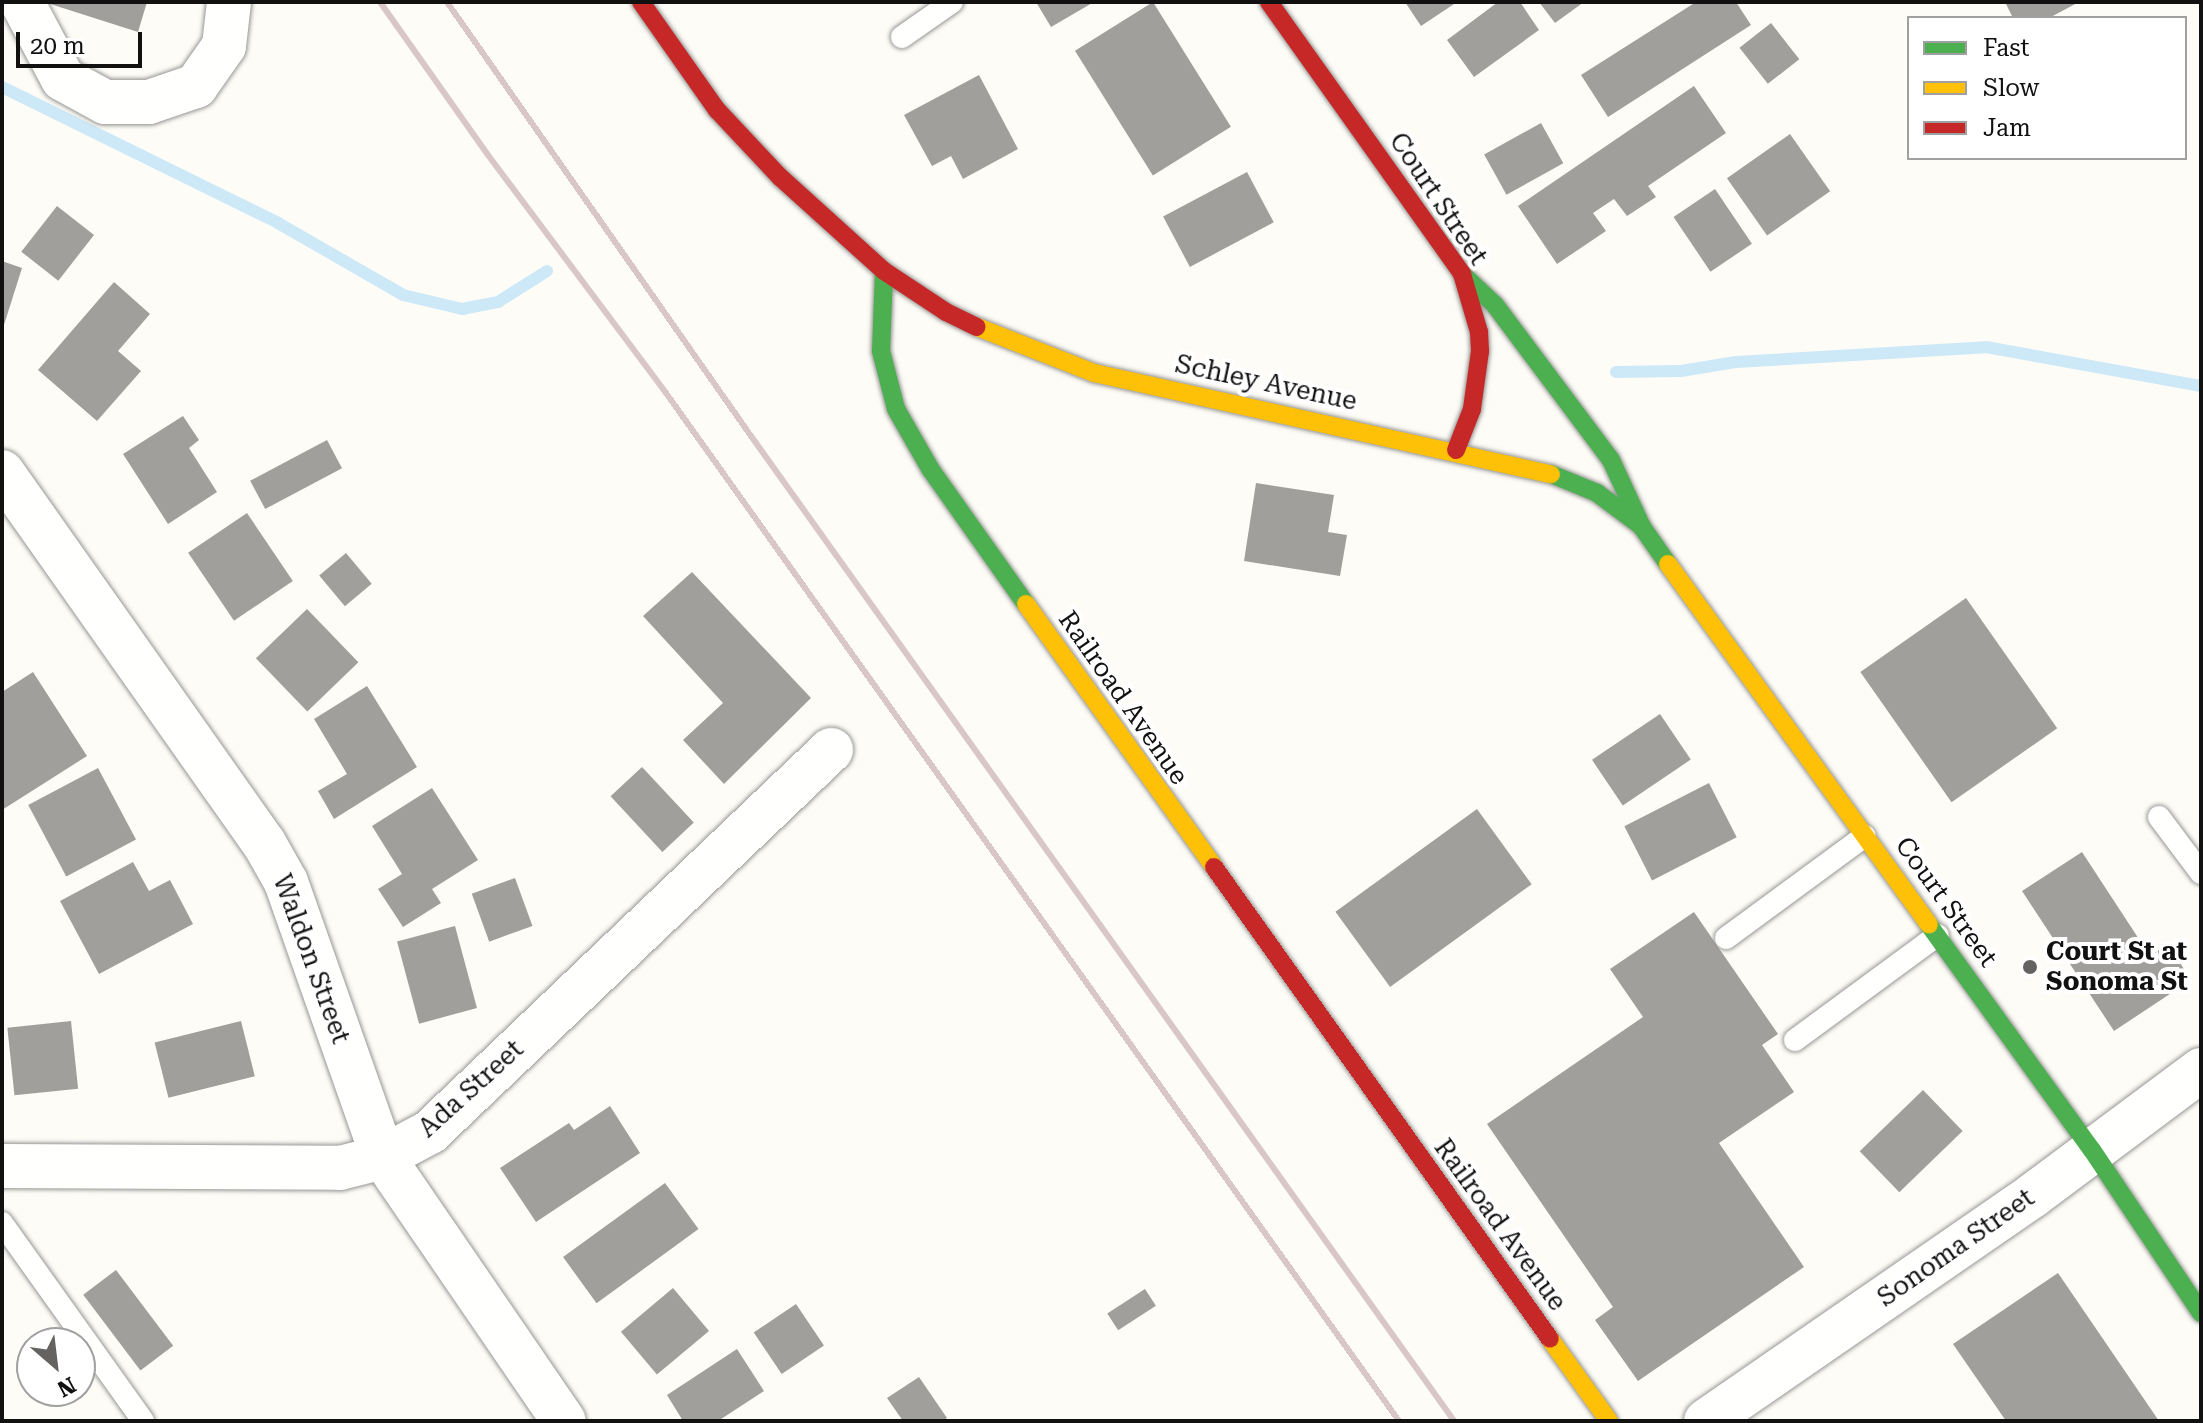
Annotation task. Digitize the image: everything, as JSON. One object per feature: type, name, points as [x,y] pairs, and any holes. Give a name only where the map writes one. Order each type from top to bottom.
[{"type":"main road","points":[[641,2],[717,110],[780,177],[884,271]]},
{"type":"main road","name":"Court Street","points":[[1269,2],[1462,274],[1479,332],[1480,351],[1472,409],[1456,450]]},
{"type":"main road","name":"Schley Avenue","points":[[884,271],[975,325],[1094,373],[1564,476],[1597,493],[1642,527]]},
{"type":"main road","name":"Railroad Avenue","points":[[884,271],[881,351],[885,371],[896,409],[931,470],[1609,1421]]},
{"type":"main road","points":[[1462,274],[1495,305],[1611,460],[1642,527]]},
{"type":"main road","name":"Court Street","points":[[1642,527],[2092,1150],[2201,1313]]},
{"type":"street","points":[[22,2],[63,79],[105,102],[149,102],[196,86],[224,46],[229,2]]},
{"type":"street","name":"Waldon Street","points":[[2,472],[264,843],[286,882],[383,1157],[564,1421]]},
{"type":"street","name":"Ada Street","points":[[2,1166],[340,1168],[383,1157],[430,1132],[831,750]]},
{"type":"street","name":"Sonoma Street","points":[[1706,1421],[2032,1196],[2201,1070]]},
{"type":"lane","points":[[902,37],[952,2]]},
{"type":"lane","points":[[2159,817],[2201,873]]},
{"type":"lane","points":[[1726,938],[1865,836]]},
{"type":"lane","points":[[1795,1040],[1938,935]]},
{"type":"lane","points":[[2,1223],[143,1421]]},
{"type":"building","points":[[44,2],[147,2],[138,32]]},
{"type":"building","points":[[1036,2],[1094,2],[1051,27]]},
{"type":"building","points":[[1153,2],[1231,127],[1153,175],[1075,51]]},
{"type":"building","points":[[1405,2],[1457,2],[1421,26]]},
{"type":"building","points":[[1498,2],[1520,2],[1539,30],[1474,77],[1447,40]]},
{"type":"building","points":[[1539,2],[1584,2],[1555,23]]},
{"type":"building","points":[[1696,2],[1736,2],[1751,25],[1608,117],[1581,75]]},
{"type":"building","points":[[2005,2],[2079,2],[2053,16],[2012,16]]},
{"type":"building","points":[[1771,23],[1799,59],[1768,84],[1739,48]]},
{"type":"building","points":[[979,75],[1018,149],[963,179],[951,156],[932,166],[904,115]]},
{"type":"building","points":[[1694,86],[1726,133],[1648,186],[1656,197],[1627,216],[1614,199],[1593,213],[1606,231],[1557,264],[1518,206]]},
{"type":"building","points":[[1541,123],[1563,163],[1506,195],[1484,155]]},
{"type":"building","points":[[1790,134],[1830,191],[1767,236],[1727,178]]},
{"type":"building","points":[[1247,172],[1274,222],[1190,267],[1163,217]]},
{"type":"building","points":[[1715,189],[1752,244],[1710,272],[1674,217]]},
{"type":"building","points":[[57,206],[94,235],[58,281],[21,252]]},
{"type":"building","points":[[2,261],[22,268],[3,328],[2,328]]},
{"type":"building","points":[[114,282],[150,314],[118,351],[141,371],[97,421],[38,370]]},
{"type":"building","points":[[183,416],[199,440],[189,448],[217,492],[168,524],[123,454]]},
{"type":"building","points":[[327,440],[342,468],[265,509],[250,481]]},
{"type":"building","points":[[1256,483],[1334,495],[1328,532],[1347,535],[1340,576],[1244,561]]},
{"type":"building","points":[[247,513],[293,581],[234,621],[188,553]]},
{"type":"building","points":[[346,553],[372,584],[345,606],[319,575]]},
{"type":"building","points":[[692,572],[811,698],[724,784],[683,740],[723,703],[643,616]]},
{"type":"building","points":[[1966,598],[2057,728],[1952,802],[1860,672]]},
{"type":"building","points":[[307,609],[358,662],[307,712],[256,658]]},
{"type":"building","points":[[33,672],[87,756],[2,810],[2,692]]},
{"type":"building","points":[[367,686],[417,767],[334,819],[318,791],[347,774],[314,719]]},
{"type":"building","points":[[1660,714],[1691,760],[1623,805],[1592,760]]},
{"type":"building","points":[[642,767],[694,823],[662,852],[611,796]]},
{"type":"building","points":[[98,768],[136,840],[66,877],[28,805]]},
{"type":"building","points":[[1709,783],[1737,837],[1652,880],[1624,826]]},
{"type":"building","points":[[432,788],[478,860],[432,889],[441,903],[403,927],[378,889],[402,874],[372,826]]},
{"type":"building","points":[[1477,809],[1532,884],[1390,987],[1335,912]]},
{"type":"building","points":[[2082,852],[2150,956],[2168,944],[2191,980],[2114,1031],[2022,891]]},
{"type":"building","points":[[133,862],[149,891],[170,880],[193,924],[99,974],[60,901]]},
{"type":"building","points":[[515,878],[532,926],[489,942],[472,894]]},
{"type":"building","points":[[1694,912],[1778,1034],[1762,1045],[1794,1092],[1719,1143],[1804,1267],[1638,1381],[1595,1320],[1613,1307],[1487,1124],[1643,1017],[1610,969]]},
{"type":"building","points":[[455,926],[477,1008],[419,1024],[397,942]]},
{"type":"building","points":[[71,1021],[78,1089],[14,1095],[7,1028]]},
{"type":"building","points":[[241,1021],[255,1076],[168,1098],[155,1043]]},
{"type":"building","points":[[1923,1090],[1963,1131],[1899,1192],[1860,1151]]},
{"type":"building","points":[[610,1106],[640,1153],[536,1222],[500,1168],[569,1123],[574,1130]]},
{"type":"building","points":[[665,1183],[699,1229],[597,1303],[563,1257]]},
{"type":"building","points":[[116,1270],[173,1346],[140,1371],[83,1295]]},
{"type":"building","points":[[2058,1273],[2159,1421],[2006,1421],[1953,1344]]},
{"type":"building","points":[[673,1288],[709,1331],[657,1375],[621,1332]]},
{"type":"building","points":[[1145,1289],[1156,1306],[1118,1330],[1107,1314]]},
{"type":"building","points":[[796,1304],[824,1345],[782,1374],[754,1333]]},
{"type":"building","points":[[737,1349],[764,1391],[718,1421],[683,1421],[667,1395]]},
{"type":"building","points":[[919,1377],[947,1418],[943,1421],[903,1421],[887,1398]]},
{"type":"waterway","points":[[2,87],[278,223],[403,295],[462,309],[498,302],[547,271]]},
{"type":"waterway","points":[[1616,372],[1681,371],[1736,362],[1986,347],[2201,386]]},
{"type":"railway","points":[[380,2],[488,155],[666,393],[1399,1421]]},
{"type":"railway","points":[[447,2],[751,436],[1454,1421]]},
{"type":"traffic: fast","points":[[884,271],[881,351],[896,409],[931,470],[1026,604]]},
{"type":"traffic: fast","points":[[1462,274],[1495,305],[1611,460],[1642,527],[1668,564]]},
{"type":"traffic: fast","points":[[1551,474],[1597,493],[1640,525]]},
{"type":"traffic: fast","points":[[1929,925],[2092,1150],[2201,1313]]},
{"type":"traffic: slow","points":[[977,327],[1094,373],[1551,474]]},
{"type":"traffic: slow","points":[[1668,564],[1929,925]]},
{"type":"traffic: slow","points":[[1026,604],[1214,867]]},
{"type":"traffic: slow","points":[[1550,1339],[1609,1421]]},
{"type":"traffic: jam","points":[[641,2],[717,110],[780,177],[884,271],[946,312],[977,327]]},
{"type":"traffic: jam","points":[[1269,2],[1462,274],[1479,332],[1480,351],[1472,409],[1456,450]]},
{"type":"traffic: jam","points":[[1214,867],[1550,1339]]},
{"type":"place","name":"Court St at Sonoma St","points":[[2030,967]]}]
